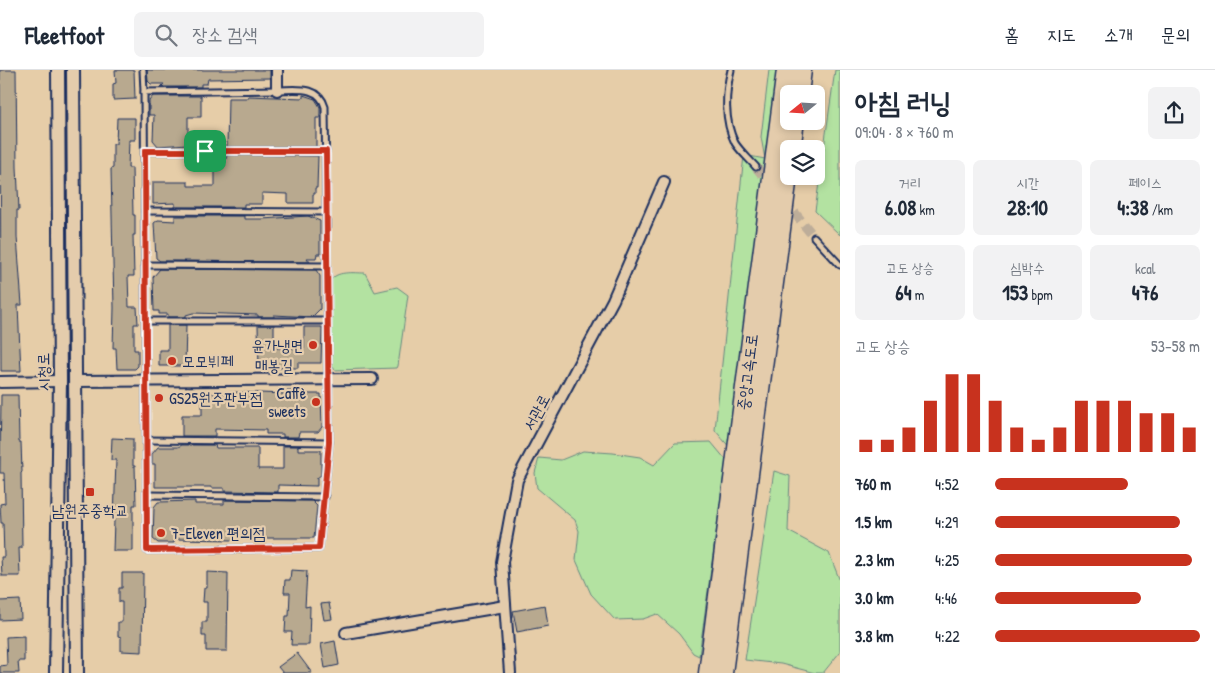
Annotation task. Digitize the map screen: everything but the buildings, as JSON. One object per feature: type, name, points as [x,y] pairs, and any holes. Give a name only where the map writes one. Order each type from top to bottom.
[{"type":"highway","name":"중앙고속도로","points":[[723,673],[720,637],[786,70]]},
{"type":"highway","points":[[800,85],[802,70]]},
{"type":"highway","name":"중앙고속도로","points":[[708,673],[720,637],[786,185]]},
{"type":"street","name":"시청로","points":[[56,673],[60,381],[58,70]]},
{"type":"street","name":"시청로","points":[[73,70],[77,673]]},
{"type":"street","points":[[278,70],[278,90]]},
{"type":"street","name":"서관로","points":[[510,673],[502,562],[517,480],[613,300],[664,182]]},
{"type":"street","name":"매봉길","points":[[76,381],[372,379]]},
{"type":"street","points":[[0,382],[76,381]]},
{"type":"street","points":[[346,634],[505,606]]},
{"type":"lane","points":[[143,70],[148,440],[147,550],[319,548],[329,442],[325,107],[320,96],[314,92],[278,90],[144,92]]},
{"type":"lane","points":[[731,70],[727,120],[736,144],[756,167]]},
{"type":"lane","points":[[145,151],[326,151]]},
{"type":"lane","points":[[145,211],[326,212]]},
{"type":"lane","points":[[814,237],[840,265]]},
{"type":"lane","points":[[145,265],[327,266]]},
{"type":"lane","points":[[146,321],[327,321]]},
{"type":"lane","points":[[148,440],[329,442]]},
{"type":"lane","points":[[148,495],[324,496]]},
{"type":"green space","points":[[769,70],[785,70],[783,85],[780,85],[780,113],[740,460],[715,430],[744,155],[765,159],[761,137]]},
{"type":"green space","points":[[835,70],[840,70],[840,235],[815,211],[819,185],[825,185],[825,140]]},
{"type":"green space","points":[[365,273],[375,292],[397,287],[408,295],[398,366],[397,368],[335,370],[330,363],[330,282],[332,278],[340,274]]},
{"type":"green space","points":[[711,442],[726,460],[699,656],[693,653],[679,634],[657,614],[643,619],[615,620],[591,594],[576,560],[579,531],[575,520],[537,488],[535,473],[539,458],[561,460],[583,451],[640,457],[654,465],[675,443]]},
{"type":"green space","points":[[774,471],[790,476],[788,531],[829,553],[840,581],[840,652],[823,673],[815,673],[781,664],[745,660]]},
{"type":"tunnel","points":[[756,167],[772,186]]},
{"type":"tunnel","points":[[785,201],[814,237]]},
{"type":"place","name":"윤가냉면","points":[[313,345]]},
{"type":"place","name":"모모뷔페","points":[[172,361]]},
{"type":"place","name":"GS25원주판부점","points":[[159,398]]},
{"type":"place","name":"Caffè sweets","points":[[316,402]]},
{"type":"place","name":"남원주중학교","points":[[90,492]]},
{"type":"place","name":"7-Eleven 편의점","points":[[161,533]]},
{"type":"route","points":[[145,151],[205,151],[326,151],[329,442],[319,548],[147,550],[148,440],[145,151]]}]
